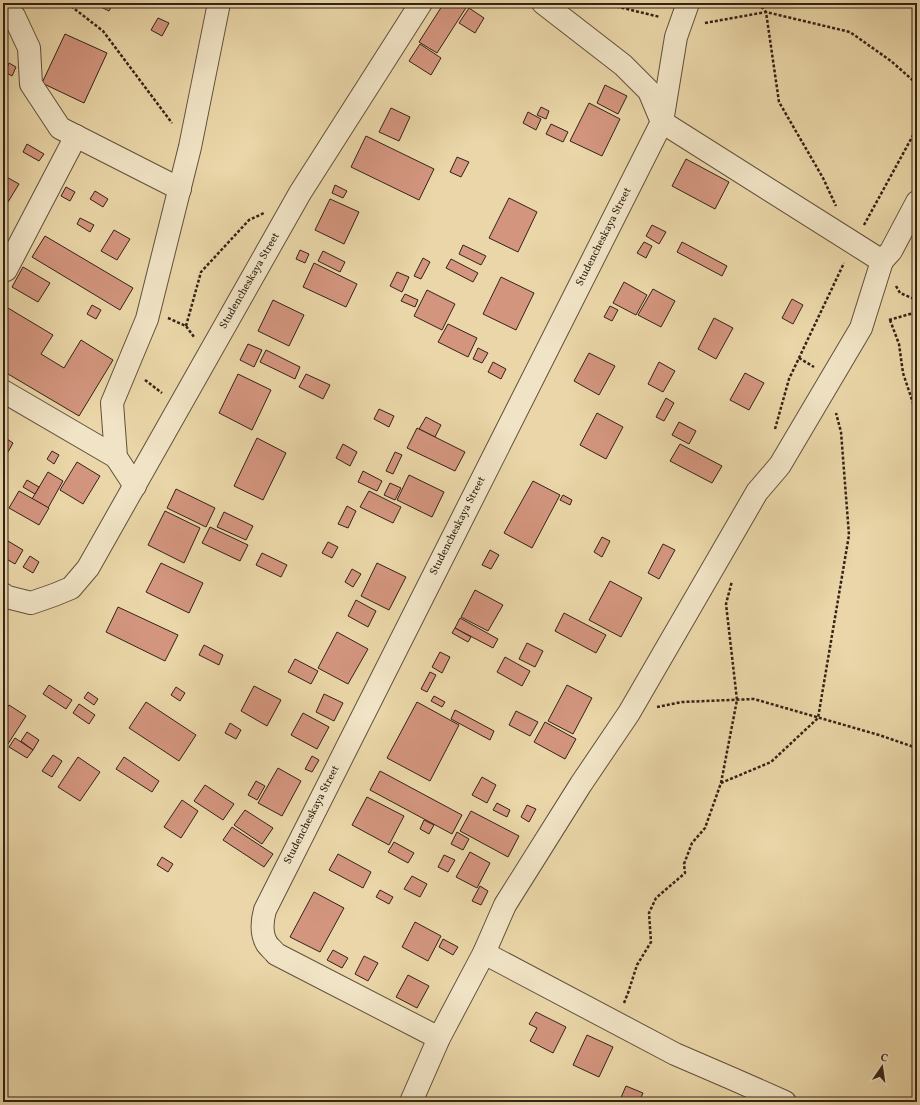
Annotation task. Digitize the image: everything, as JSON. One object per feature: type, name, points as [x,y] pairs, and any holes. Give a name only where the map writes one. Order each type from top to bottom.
[{"type":"street","points":[[134,486],[116,457],[112,404],[150,310],[190,147],[219,3]]},
{"type":"street","name":"Studencheskaya Street","points":[[3,594],[7,597],[31,603],[54,596],[71,588],[88,568],[300,194],[421,3]]},
{"type":"street","points":[[543,3],[623,65],[649,91],[662,122],[882,261]]},
{"type":"street","name":"Studencheskaya Street","points":[[439,1038],[276,954],[267,944],[263,932],[262,921],[265,910],[662,122],[676,37],[688,3]]},
{"type":"street","points":[[11,15],[29,48],[31,84],[60,128],[180,189]]},
{"type":"street","points":[[6,270],[76,136]]},
{"type":"street","points":[[412,1102],[439,1038],[484,953],[504,905],[581,784],[629,713],[757,492],[780,465],[861,328],[882,261],[891,251],[917,202]]},
{"type":"street","points":[[3,391],[116,457]]},
{"type":"street","points":[[484,953],[675,1054],[785,1102]]},
{"type":"path","points":[[67,3],[104,31],[190,147]]},
{"type":"path","points":[[758,3],[766,12],[779,102],[823,178],[838,210]]},
{"type":"path","points":[[766,12],[850,32],[892,61],[917,84]]},
{"type":"path","points":[[854,243],[917,128]]},
{"type":"path","points":[[186,326],[201,272],[249,220],[268,210]]},
{"type":"path","points":[[150,310],[186,326],[209,355]]},
{"type":"path","points":[[861,328],[917,312]]},
{"type":"path","points":[[890,320],[899,344],[903,373],[917,415]]},
{"type":"path","points":[[721,783],[770,762],[818,718],[849,535],[841,432],[828,384],[821,372],[799,358]]},
{"type":"path","points":[[127,367],[180,406]]},
{"type":"path","points":[[629,713],[682,702],[754,699],[879,735],[917,748]]},
{"type":"path","points":[[615,1022],[628,993],[637,966],[651,942],[648,913],[656,898],[685,873],[684,864],[692,843],[705,828],[721,783],[737,700]]},
{"type":"building","points":[[93,3],[113,3],[109,11]]},
{"type":"building","points":[[444,3],[469,3],[437,53],[419,42]]},
{"type":"building","points":[[469,8],[484,18],[475,33],[459,23]]},
{"type":"building","points":[[158,18],[169,23],[162,36],[151,30]]},
{"type":"building","points":[[65,34],[107,53],[84,103],[42,83]]},
{"type":"building","points":[[420,44],[441,58],[431,75],[409,61]]},
{"type":"building","points":[[9,63],[16,67],[12,76],[5,72]]},
{"type":"building","points":[[605,85],[627,96],[618,114],[597,103]]},
{"type":"building","points":[[589,103],[620,119],[602,156],[570,141]]},
{"type":"building","points":[[541,107],[549,111],[546,119],[537,115]]},
{"type":"building","points":[[391,108],[410,117],[399,141],[379,132]]},
{"type":"building","points":[[528,112],[541,119],[536,130],[523,123]]},
{"type":"building","points":[[551,124],[568,132],[563,142],[546,134]]},
{"type":"building","points":[[366,136],[434,169],[419,200],[351,167]]},
{"type":"building","points":[[27,144],[44,154],[39,161],[23,152]]},
{"type":"building","points":[[457,157],[469,162],[461,177],[450,172]]},
{"type":"building","points":[[686,159],[729,182],[715,209],[672,186]]},
{"type":"building","points":[[3,175],[19,184],[8,202],[3,200]]},
{"type":"building","points":[[335,185],[347,191],[343,198],[332,193]]},
{"type":"building","points":[[66,187],[75,192],[70,201],[61,196]]},
{"type":"building","points":[[95,191],[108,199],[103,207],[90,199]]},
{"type":"building","points":[[509,198],[537,212],[518,252],[489,238]]},
{"type":"building","points":[[330,199],[359,212],[344,244],[315,230]]},
{"type":"building","points":[[80,218],[94,225],[90,232],[77,224]]},
{"type":"building","points":[[652,225],[666,232],[659,244],[646,236]]},
{"type":"building","points":[[114,230],[130,239],[117,260],[101,251]]},
{"type":"building","points":[[45,236],[133,288],[120,310],[32,257]]},
{"type":"building","points":[[644,242],[652,246],[646,258],[637,253]]},
{"type":"building","points":[[682,242],[727,266],[722,276],[677,252]]},
{"type":"building","points":[[463,245],[486,256],[481,265],[459,254]]},
{"type":"building","points":[[300,250],[309,254],[305,263],[296,259]]},
{"type":"building","points":[[323,251],[345,262],[340,272],[318,261]]},
{"type":"building","points":[[423,258],[430,262],[421,279],[414,276]]},
{"type":"building","points":[[451,259],[478,273],[473,282],[446,268]]},
{"type":"building","points":[[314,263],[357,284],[346,307],[303,287]]},
{"type":"building","points":[[23,267],[50,283],[38,302],[12,287]]},
{"type":"building","points":[[397,272],[409,277],[402,292],[390,286]]},
{"type":"building","points":[[501,277],[534,293],[516,330],[483,314]]},
{"type":"building","points":[[624,282],[647,295],[636,315],[613,303]]},
{"type":"building","points":[[653,289],[675,301],[661,327],[638,315]]},
{"type":"building","points":[[427,290],[455,304],[442,330],[414,316]]},
{"type":"building","points":[[405,294],[418,300],[415,307],[401,301]]},
{"type":"building","points":[[792,299],[803,305],[793,324],[782,318]]},
{"type":"building","points":[[273,300],[304,315],[289,346],[258,331]]},
{"type":"building","points":[[3,305],[53,335],[41,354],[64,368],[81,340],[113,360],[79,416],[3,371]]},
{"type":"building","points":[[92,305],[101,310],[96,319],[87,314]]},
{"type":"building","points":[[610,306],[618,310],[612,321],[604,317]]},
{"type":"building","points":[[714,318],[733,328],[716,359],[698,349]]},
{"type":"building","points":[[448,324],[477,338],[468,357],[438,342]]},
{"type":"building","points":[[248,344],[262,350],[254,367],[240,360]]},
{"type":"building","points":[[478,348],[488,353],[482,363],[473,359]]},
{"type":"building","points":[[266,350],[300,367],[295,379],[260,362]]},
{"type":"building","points":[[589,353],[615,366],[599,395],[574,381]]},
{"type":"building","points":[[493,362],[506,369],[501,379],[488,372]]},
{"type":"building","points":[[659,362],[675,371],[663,392],[648,384]]},
{"type":"building","points":[[745,373],[764,383],[749,410],[730,400]]},
{"type":"building","points":[[238,374],[271,390],[252,430],[219,413]]},
{"type":"building","points":[[306,374],[330,385],[323,399],[299,387]]},
{"type":"building","points":[[666,398],[674,403],[664,421],[656,417]]},
{"type":"building","points":[[379,409],[394,416],[389,427],[374,419]]},
{"type":"building","points":[[597,413],[623,427],[606,459],[580,445]]},
{"type":"building","points":[[426,417],[441,425],[435,437],[419,429]]},
{"type":"building","points":[[679,422],[696,431],[689,444],[672,435]]},
{"type":"building","points":[[417,428],[465,452],[455,471],[407,448]]},
{"type":"building","points":[[4,437],[13,443],[8,452],[3,449]]},
{"type":"building","points":[[257,438],[286,453],[263,500],[234,486]]},
{"type":"building","points":[[343,444],[357,452],[350,466],[336,458]]},
{"type":"building","points":[[680,444],[722,466],[712,483],[670,461]]},
{"type":"building","points":[[52,451],[59,455],[54,464],[47,459]]},
{"type":"building","points":[[395,452],[402,455],[393,474],[386,471]]},
{"type":"building","points":[[77,462],[100,476],[83,504],[60,490]]},
{"type":"building","points":[[363,471],[382,481],[377,491],[358,482]]},
{"type":"building","points":[[48,472],[63,481],[48,508],[32,499]]},
{"type":"building","points":[[409,475],[444,492],[432,517],[397,500]]},
{"type":"building","points":[[27,480],[39,487],[35,494],[23,487]]},
{"type":"building","points":[[533,481],[560,495],[532,548],[504,533]]},
{"type":"building","points":[[390,483],[401,488],[395,500],[384,495]]},
{"type":"building","points":[[176,489],[215,508],[206,527],[167,508]]},
{"type":"building","points":[[19,491],[49,508],[39,525],[9,508]]},
{"type":"building","points":[[369,491],[401,507],[393,523],[360,507]]},
{"type":"building","points":[[563,495],[572,500],[570,505],[560,500]]},
{"type":"building","points":[[347,506],[356,511],[348,528],[338,524]]},
{"type":"building","points":[[165,511],[200,528],[184,563],[148,545]]},
{"type":"building","points":[[224,512],[253,526],[246,540],[217,527]]},
{"type":"building","points":[[210,527],[248,545],[240,561],[202,543]]},
{"type":"building","points":[[602,537],[610,541],[602,557],[594,552]]},
{"type":"building","points":[[3,538],[23,550],[15,564],[3,557]]},
{"type":"building","points":[[328,542],[338,547],[332,558],[322,553]]},
{"type":"building","points":[[663,544],[675,550],[659,579],[648,573]]},
{"type":"building","points":[[490,550],[499,555],[491,569],[482,565]]},
{"type":"building","points":[[262,553],[287,565],[281,577],[256,565]]},
{"type":"building","points":[[30,556],[39,562],[33,573],[23,567]]},
{"type":"building","points":[[161,563],[203,583],[189,613],[146,592]]},
{"type":"building","points":[[377,563],[406,577],[389,610],[361,596]]},
{"type":"building","points":[[352,569],[361,574],[353,587],[345,582]]},
{"type":"building","points":[[610,581],[642,598],[621,637],[589,620]]},
{"type":"building","points":[[475,590],[503,605],[488,631],[461,617]]},
{"type":"building","points":[[356,600],[376,611],[368,627],[348,616]]},
{"type":"building","points":[[118,607],[178,635],[165,661],[106,632]]},
{"type":"building","points":[[564,613],[606,635],[596,653],[555,631]]},
{"type":"building","points":[[460,618],[498,639],[493,648],[455,628]]},
{"type":"building","points":[[455,628],[471,637],[468,642],[452,633]]},
{"type":"building","points":[[337,632],[368,649],[348,684],[318,668]]},
{"type":"building","points":[[527,643],[543,651],[535,667],[519,659]]},
{"type":"building","points":[[204,645],[223,655],[219,665],[199,655]]},
{"type":"building","points":[[440,652],[450,657],[442,673],[432,667]]},
{"type":"building","points":[[505,657],[530,671],[522,686],[497,672]]},
{"type":"building","points":[[295,659],[318,671],[311,684],[288,672]]},
{"type":"building","points":[[430,672],[436,675],[427,692],[421,689]]},
{"type":"building","points":[[49,685],[72,700],[66,709],[43,694]]},
{"type":"building","points":[[567,685],[592,698],[573,734],[548,721]]},
{"type":"building","points":[[254,686],[281,700],[267,726],[241,711]]},
{"type":"building","points":[[176,687],[185,693],[180,701],[171,695]]},
{"type":"building","points":[[88,692],[98,699],[94,705],[84,698]]},
{"type":"building","points":[[324,694],[343,703],[334,721],[316,712]]},
{"type":"building","points":[[434,696],[445,702],[442,707],[431,701]]},
{"type":"building","points":[[146,702],[196,735],[179,761],[129,728]]},
{"type":"building","points":[[417,702],[459,725],[430,781],[387,758]]},
{"type":"building","points":[[79,704],[95,715],[89,724],[73,713]]},
{"type":"building","points":[[9,705],[26,716],[6,747],[3,745],[3,713]]},
{"type":"building","points":[[455,710],[494,731],[490,740],[451,719]]},
{"type":"building","points":[[516,711],[538,722],[530,736],[509,725]]},
{"type":"building","points":[[303,713],[329,727],[317,749],[291,735]]},
{"type":"building","points":[[545,722],[576,739],[565,759],[534,742]]},
{"type":"building","points":[[230,723],[241,730],[236,739],[225,733]]},
{"type":"building","points":[[27,732],[39,740],[33,750],[21,741]]},
{"type":"building","points":[[15,738],[33,750],[27,758],[9,747]]},
{"type":"building","points":[[53,755],[62,761],[52,777],[42,771]]},
{"type":"building","points":[[312,756],[319,760],[312,772],[305,769]]},
{"type":"building","points":[[78,757],[100,772],[80,801],[58,787]]},
{"type":"building","points":[[124,757],[159,781],[152,792],[116,769]]},
{"type":"building","points":[[278,768],[301,781],[282,816],[258,803]]},
{"type":"building","points":[[380,771],[462,815],[452,834],[370,790]]},
{"type":"building","points":[[482,777],[496,785],[487,803],[472,795]]},
{"type":"building","points":[[256,781],[265,786],[257,800],[248,795]]},
{"type":"building","points":[[205,785],[234,804],[223,820],[194,801]]},
{"type":"building","points":[[367,797],[404,816],[389,845],[352,825]]},
{"type":"building","points":[[182,800],[198,811],[181,838],[164,827]]},
{"type":"building","points":[[497,803],[510,810],[507,817],[493,810]]},
{"type":"building","points":[[527,805],[536,809],[529,822],[521,817]]},
{"type":"building","points":[[245,810],[273,828],[262,844],[234,825]]},
{"type":"building","points":[[471,811],[519,836],[508,857],[460,831]]},
{"type":"building","points":[[424,820],[434,825],[429,834],[420,829]]},
{"type":"building","points":[[232,827],[273,854],[264,867],[223,840]]},
{"type":"building","points":[[457,832],[469,839],[463,850],[451,844]]},
{"type":"building","points":[[394,842],[414,853],[408,863],[388,852]]},
{"type":"building","points":[[470,852],[490,863],[477,888],[456,877]]},
{"type":"building","points":[[338,854],[371,872],[363,888],[329,870]]},
{"type":"building","points":[[444,855],[455,860],[448,872],[438,867]]},
{"type":"building","points":[[162,857],[173,864],[168,872],[157,865]]},
{"type":"building","points":[[412,876],[427,884],[420,897],[404,889]]},
{"type":"building","points":[[480,886],[488,891],[481,905],[472,901]]},
{"type":"building","points":[[380,890],[393,897],[389,904],[376,897]]},
{"type":"building","points":[[314,892],[344,908],[320,952],[290,937]]},
{"type":"building","points":[[415,922],[441,936],[428,961],[402,947]]},
{"type":"building","points":[[443,939],[458,947],[453,955],[439,947]]},
{"type":"building","points":[[333,950],[348,958],[342,968],[327,960]]},
{"type":"building","points":[[364,956],[378,963],[368,981],[355,974]]},
{"type":"building","points":[[408,975],[429,986],[417,1008],[396,997]]},
{"type":"building","points":[[536,1012],[566,1027],[553,1053],[530,1041],[537,1028],[529,1024]]},
{"type":"building","points":[[587,1035],[613,1047],[599,1077],[573,1065]]},
{"type":"building","points":[[626,1086],[643,1093],[639,1102],[619,1102]]}]
